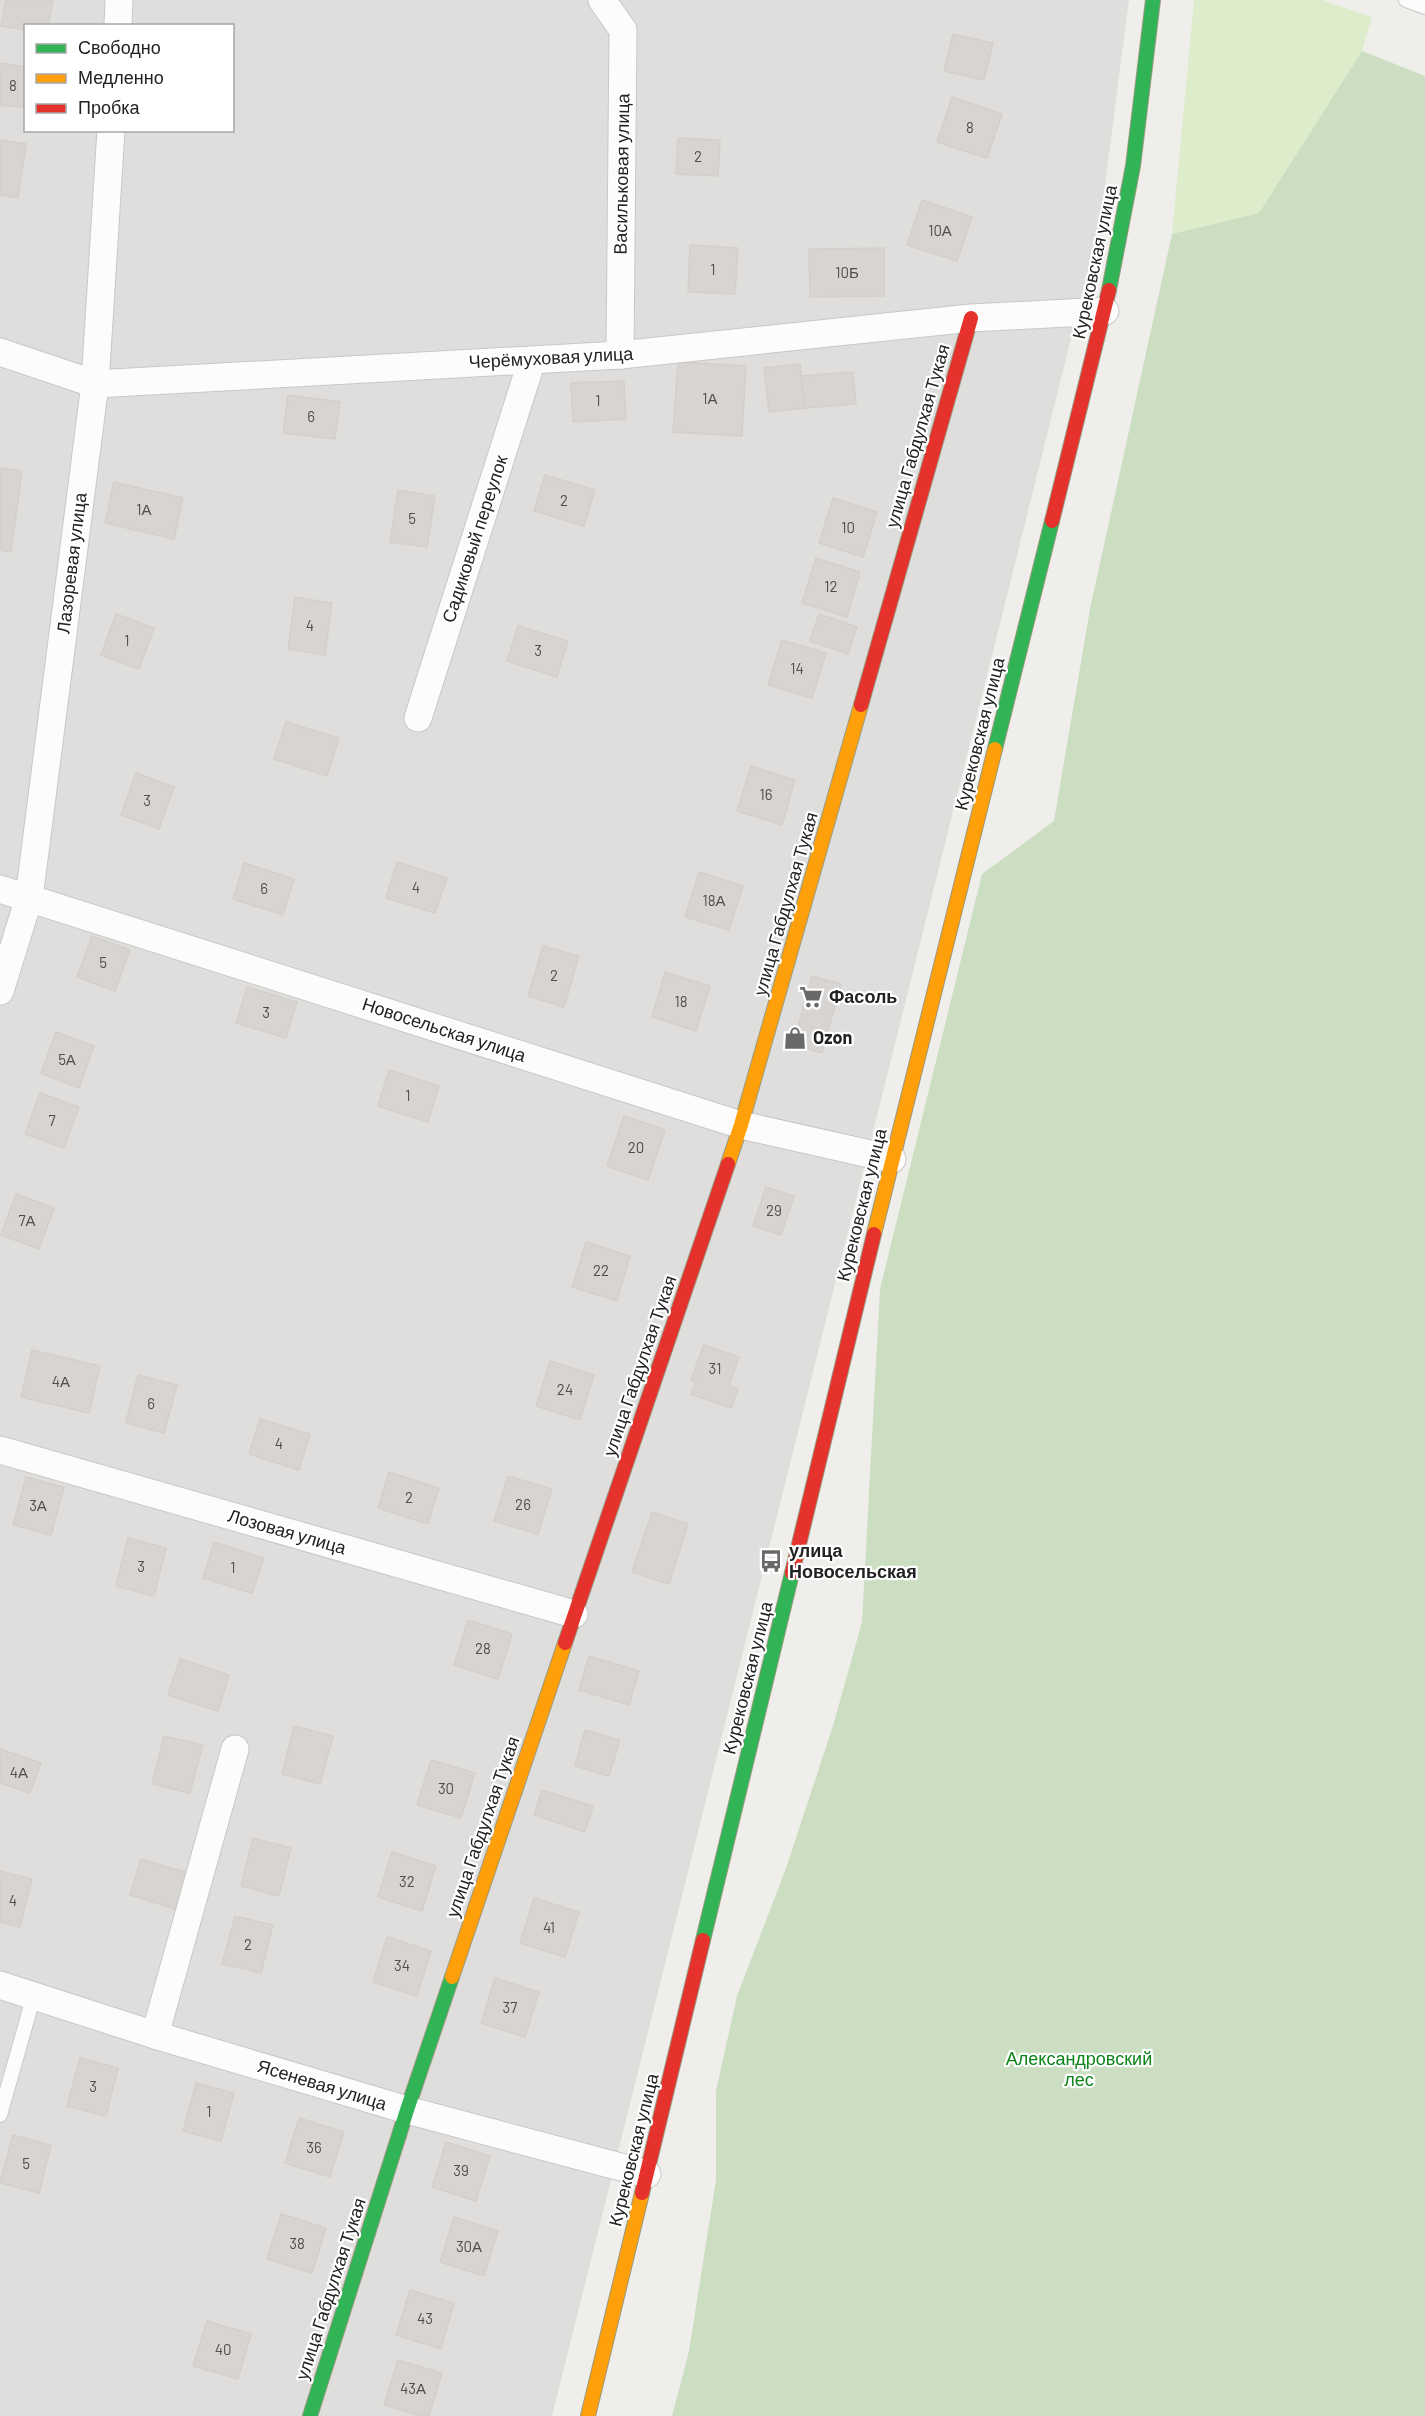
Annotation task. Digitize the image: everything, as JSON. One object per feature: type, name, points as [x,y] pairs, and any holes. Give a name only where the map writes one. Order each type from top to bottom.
[{"type":"street","points":[[118,24],[119,0]]},
{"type":"street","name":"Васильковая улица","points":[[602,0],[623,30],[620,355]]},
{"type":"street","name":"Курековская улица","points":[[588,2416],[892,1159],[1106,311],[1133,166],[1153,0]]},
{"type":"street","name":"Лазоревая улица","points":[[0,991],[29,898],[95,384],[111,132]]},
{"type":"street","name":"Черёмуховая улица","points":[[0,352],[95,384],[620,355],[971,318],[1106,311]]},
{"type":"street","name":"улица Габдулхая Тукая","points":[[310,2416],[407,2110],[741,1125],[971,318]]},
{"type":"street","name":"Садиковый переулок","points":[[418,718],[532,360]]},
{"type":"street","name":"Новосельская улица","points":[[0,889],[741,1125],[892,1159]]},
{"type":"street","name":"Лозовая улица","points":[[0,1450],[574,1614]]},
{"type":"street","points":[[155,2035],[235,1749]]},
{"type":"street","name":"Ясеневая улица","points":[[0,1985],[155,2035],[407,2110],[647,2174]]},
{"type":"lane","points":[[1406,0],[1425,7]]},
{"type":"lane","points":[[0,2115],[34,1995]]},
{"type":"shaded area","points":[[0,0],[1129,0],[1100,223],[552,2416],[0,2416]]},
{"type":"green space","points":[[1194,0],[1322,0],[1372,17],[1362,51],[1259,213],[1172,234]]},
{"type":"green space","name":"Александровский лес","points":[[1362,51],[1425,76],[1425,2416],[672,2416],[689,2351],[716,2180],[716,2091],[737,1996],[786,1868],[833,1726],[862,1622],[880,1289],[982,874],[1054,821],[1090,609],[1172,234],[1259,213]]},
{"type":"building","points":[[6,0],[53,0],[48,24],[24,24],[24,30],[1,26]]},
{"type":"building","points":[[953,34],[993,43],[984,80],[944,71]]},
{"type":"building","points":[[0,63],[24,67],[24,108],[0,105]]},
{"type":"building","points":[[952,97],[1002,114],[987,158],[937,142]]},
{"type":"building","points":[[678,138],[720,140],[718,176],[676,174]]},
{"type":"building","points":[[0,140],[26,144],[18,198],[0,195]]},
{"type":"building","points":[[922,200],[972,217],[957,261],[907,245]]},
{"type":"building","points":[[690,245],[738,248],[735,294],[688,292]]},
{"type":"building","points":[[884,248],[884,296],[810,297],[809,249]]},
{"type":"building","points":[[678,362],[746,366],[742,436],[673,432]]},
{"type":"building","points":[[800,364],[805,408],[769,412],[764,368]]},
{"type":"building","points":[[853,372],[856,404],[805,408],[801,376]]},
{"type":"building","points":[[624,381],[626,419],[573,422],[571,383]]},
{"type":"building","points":[[288,395],[340,402],[335,439],[283,433]]},
{"type":"building","points":[[0,468],[22,471],[11,552],[0,550]]},
{"type":"building","points":[[545,475],[595,490],[584,526],[534,511]]},
{"type":"building","points":[[114,482],[183,498],[174,539],[105,523]]},
{"type":"building","points":[[398,490],[435,496],[427,547],[390,542]]},
{"type":"building","points":[[833,498],[877,512],[863,557],[819,543]]},
{"type":"building","points":[[816,558],[860,572],[847,617],[802,603]]},
{"type":"building","points":[[295,597],[332,603],[325,655],[288,649]]},
{"type":"building","points":[[116,614],[154,628],[139,669],[101,655]]},
{"type":"building","points":[[819,614],[857,627],[848,654],[810,641]]},
{"type":"building","points":[[518,626],[568,641],[557,677],[507,661]]},
{"type":"building","points":[[782,640],[826,653],[812,698],[768,685]]},
{"type":"building","points":[[286,722],[339,738],[327,776],[274,759]]},
{"type":"building","points":[[751,766],[795,780],[782,825],[737,811]]},
{"type":"building","points":[[136,773],[174,787],[159,829],[121,815]]},
{"type":"building","points":[[397,862],[447,878],[435,913],[386,898]]},
{"type":"building","points":[[244,863],[294,879],[283,915],[233,899]]},
{"type":"building","points":[[699,872],[743,886],[729,930],[685,917]]},
{"type":"building","points":[[92,936],[130,950],[115,991],[77,977]]},
{"type":"building","points":[[543,946],[579,956],[564,1007],[528,996]]},
{"type":"building","points":[[665,972],[710,986],[696,1031],[652,1017]]},
{"type":"building","points":[[812,976],[841,984],[822,1053],[793,1045]]},
{"type":"building","points":[[247,987],[297,1002],[286,1038],[236,1023]]},
{"type":"building","points":[[56,1032],[94,1046],[79,1088],[41,1073]]},
{"type":"building","points":[[389,1070],[439,1086],[428,1122],[378,1106]]},
{"type":"building","points":[[40,1093],[79,1107],[64,1148],[25,1134]]},
{"type":"building","points":[[624,1116],[665,1130],[648,1180],[607,1166]]},
{"type":"building","points":[[766,1187],[794,1196],[781,1235],[753,1226]]},
{"type":"building","points":[[16,1194],[54,1208],[39,1249],[1,1235]]},
{"type":"building","points":[[586,1242],[630,1256],[617,1301],[572,1287]]},
{"type":"building","points":[[704,1345],[739,1357],[729,1386],[738,1389],[731,1408],[691,1394],[696,1382],[691,1380]]},
{"type":"building","points":[[32,1350],[100,1366],[89,1413],[21,1397]]},
{"type":"building","points":[[550,1361],[594,1375],[580,1420],[536,1406]]},
{"type":"building","points":[[138,1375],[177,1385],[164,1433],[126,1423]]},
{"type":"building","points":[[260,1419],[310,1434],[299,1470],[249,1454]]},
{"type":"building","points":[[389,1472],[439,1488],[428,1524],[378,1508]]},
{"type":"building","points":[[508,1476],[552,1489],[538,1534],[494,1521]]},
{"type":"building","points":[[26,1477],[64,1487],[51,1535],[13,1525]]},
{"type":"building","points":[[652,1512],[688,1524],[669,1584],[632,1572]]},
{"type":"building","points":[[128,1538],[166,1548],[154,1596],[116,1586]]},
{"type":"building","points":[[214,1542],[264,1558],[252,1593],[203,1578]]},
{"type":"building","points":[[468,1620],[512,1634],[498,1679],[454,1665]]},
{"type":"building","points":[[589,1656],[639,1671],[629,1705],[579,1690]]},
{"type":"building","points":[[180,1659],[229,1675],[218,1711],[168,1695]]},
{"type":"building","points":[[294,1726],[333,1736],[320,1784],[282,1774]]},
{"type":"building","points":[[585,1730],[620,1740],[609,1776],[575,1766]]},
{"type":"building","points":[[164,1736],[203,1745],[190,1793],[152,1784]]},
{"type":"building","points":[[0,1749],[41,1763],[30,1793],[0,1783]]},
{"type":"building","points":[[431,1760],[475,1773],[461,1818],[417,1805]]},
{"type":"building","points":[[542,1790],[593,1806],[585,1832],[534,1815]]},
{"type":"building","points":[[253,1838],[291,1848],[279,1896],[241,1886]]},
{"type":"building","points":[[392,1852],[436,1866],[422,1911],[378,1897]]},
{"type":"building","points":[[141,1859],[191,1874],[179,1910],[130,1895]]},
{"type":"building","points":[[0,1871],[32,1879],[20,1927],[0,1922]]},
{"type":"building","points":[[534,1898],[579,1912],[565,1957],[520,1943]]},
{"type":"building","points":[[235,1916],[273,1925],[261,1973],[222,1964]]},
{"type":"building","points":[[387,1937],[431,1951],[417,1996],[373,1982]]},
{"type":"building","points":[[495,1978],[539,1992],[525,2037],[481,2023]]},
{"type":"building","points":[[80,2058],[118,2068],[106,2116],[67,2106]]},
{"type":"building","points":[[196,2083],[234,2093],[221,2141],[183,2131]]},
{"type":"building","points":[[299,2118],[344,2132],[330,2177],[285,2163]]},
{"type":"building","points":[[13,2135],[51,2145],[39,2193],[0,2183]]},
{"type":"building","points":[[446,2142],[490,2156],[476,2201],[432,2187]]},
{"type":"building","points":[[281,2214],[326,2228],[312,2273],[267,2259]]},
{"type":"building","points":[[454,2217],[498,2231],[484,2276],[440,2262]]},
{"type":"building","points":[[410,2290],[454,2303],[441,2349],[396,2335]]},
{"type":"building","points":[[207,2321],[251,2334],[238,2379],[193,2366]]},
{"type":"building","points":[[398,2360],[442,2373],[429,2416],[421,2416],[384,2405]]},
{"type":"traffic: fast","points":[[1109,290],[1133,166],[1153,0]]},
{"type":"traffic: fast","points":[[995,749],[1052,521]]},
{"type":"traffic: fast","points":[[703,1940],[792,1573]]},
{"type":"traffic: fast","points":[[310,2416],[407,2110],[452,1977]]},
{"type":"traffic: slow","points":[[728,1164],[861,705]]},
{"type":"traffic: slow","points":[[874,1234],[995,749]]},
{"type":"traffic: slow","points":[[452,1977],[565,1643]]},
{"type":"traffic: slow","points":[[588,2416],[642,2193]]},
{"type":"traffic: jam","points":[[1052,521],[1109,290]]},
{"type":"traffic: jam","points":[[861,705],[971,318]]},
{"type":"traffic: jam","points":[[565,1643],[728,1164]]},
{"type":"traffic: jam","points":[[792,1573],[874,1234]]},
{"type":"traffic: jam","points":[[642,2193],[703,1940]]},
{"type":"place","name":"Фасоль","points":[[811,997]]},
{"type":"place","name":"Ozon","points":[[795,1038]]},
{"type":"place","name":"улица Новосельская","points":[[771,1561]]}]
